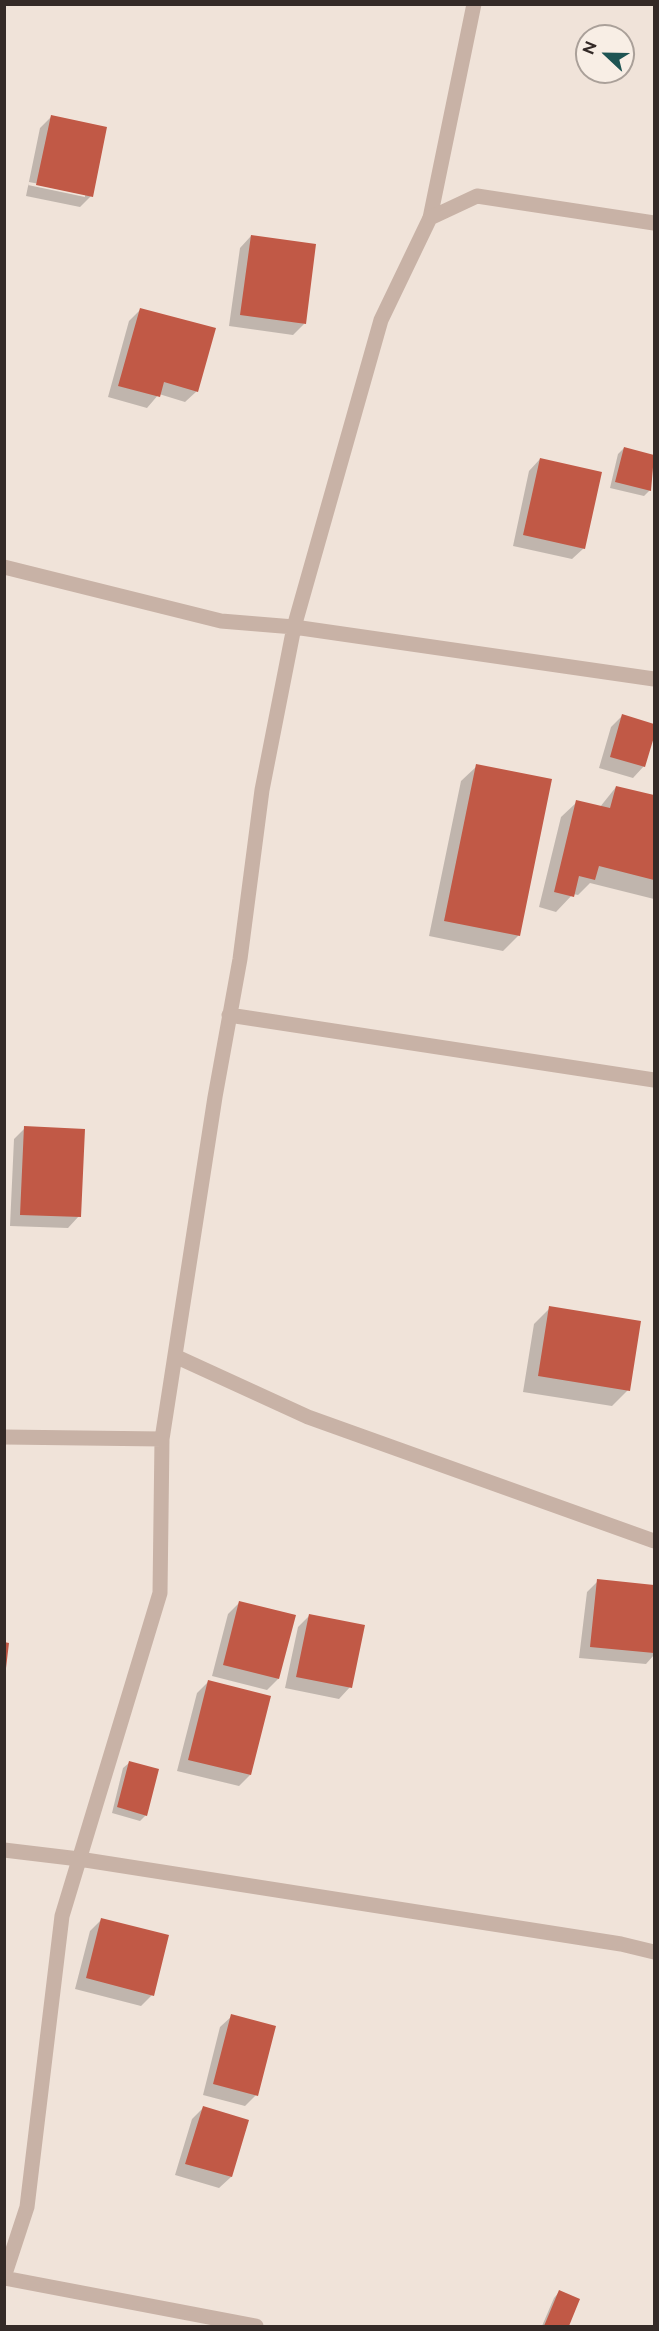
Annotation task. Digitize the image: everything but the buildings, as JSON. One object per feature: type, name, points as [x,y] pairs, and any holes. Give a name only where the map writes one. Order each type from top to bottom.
[{"type":"street","points":[[256,2326],[4,2278],[27,2207],[62,1916],[160,1593],[162,1439],[177,1357],[229,1015],[240,959],[262,790],[294,627],[381,320],[430,218],[474,4]]},
{"type":"street","points":[[430,218],[477,196],[654,224]]},
{"type":"street","points":[[4,567],[221,621],[294,627],[654,679]]},
{"type":"street","points":[[229,1015],[654,1080]]},
{"type":"street","points":[[177,1357],[308,1417],[654,1541]]},
{"type":"street","points":[[4,1437],[162,1439]]},
{"type":"street","points":[[4,1850],[79,1859],[609,1942],[654,1952]]}]
